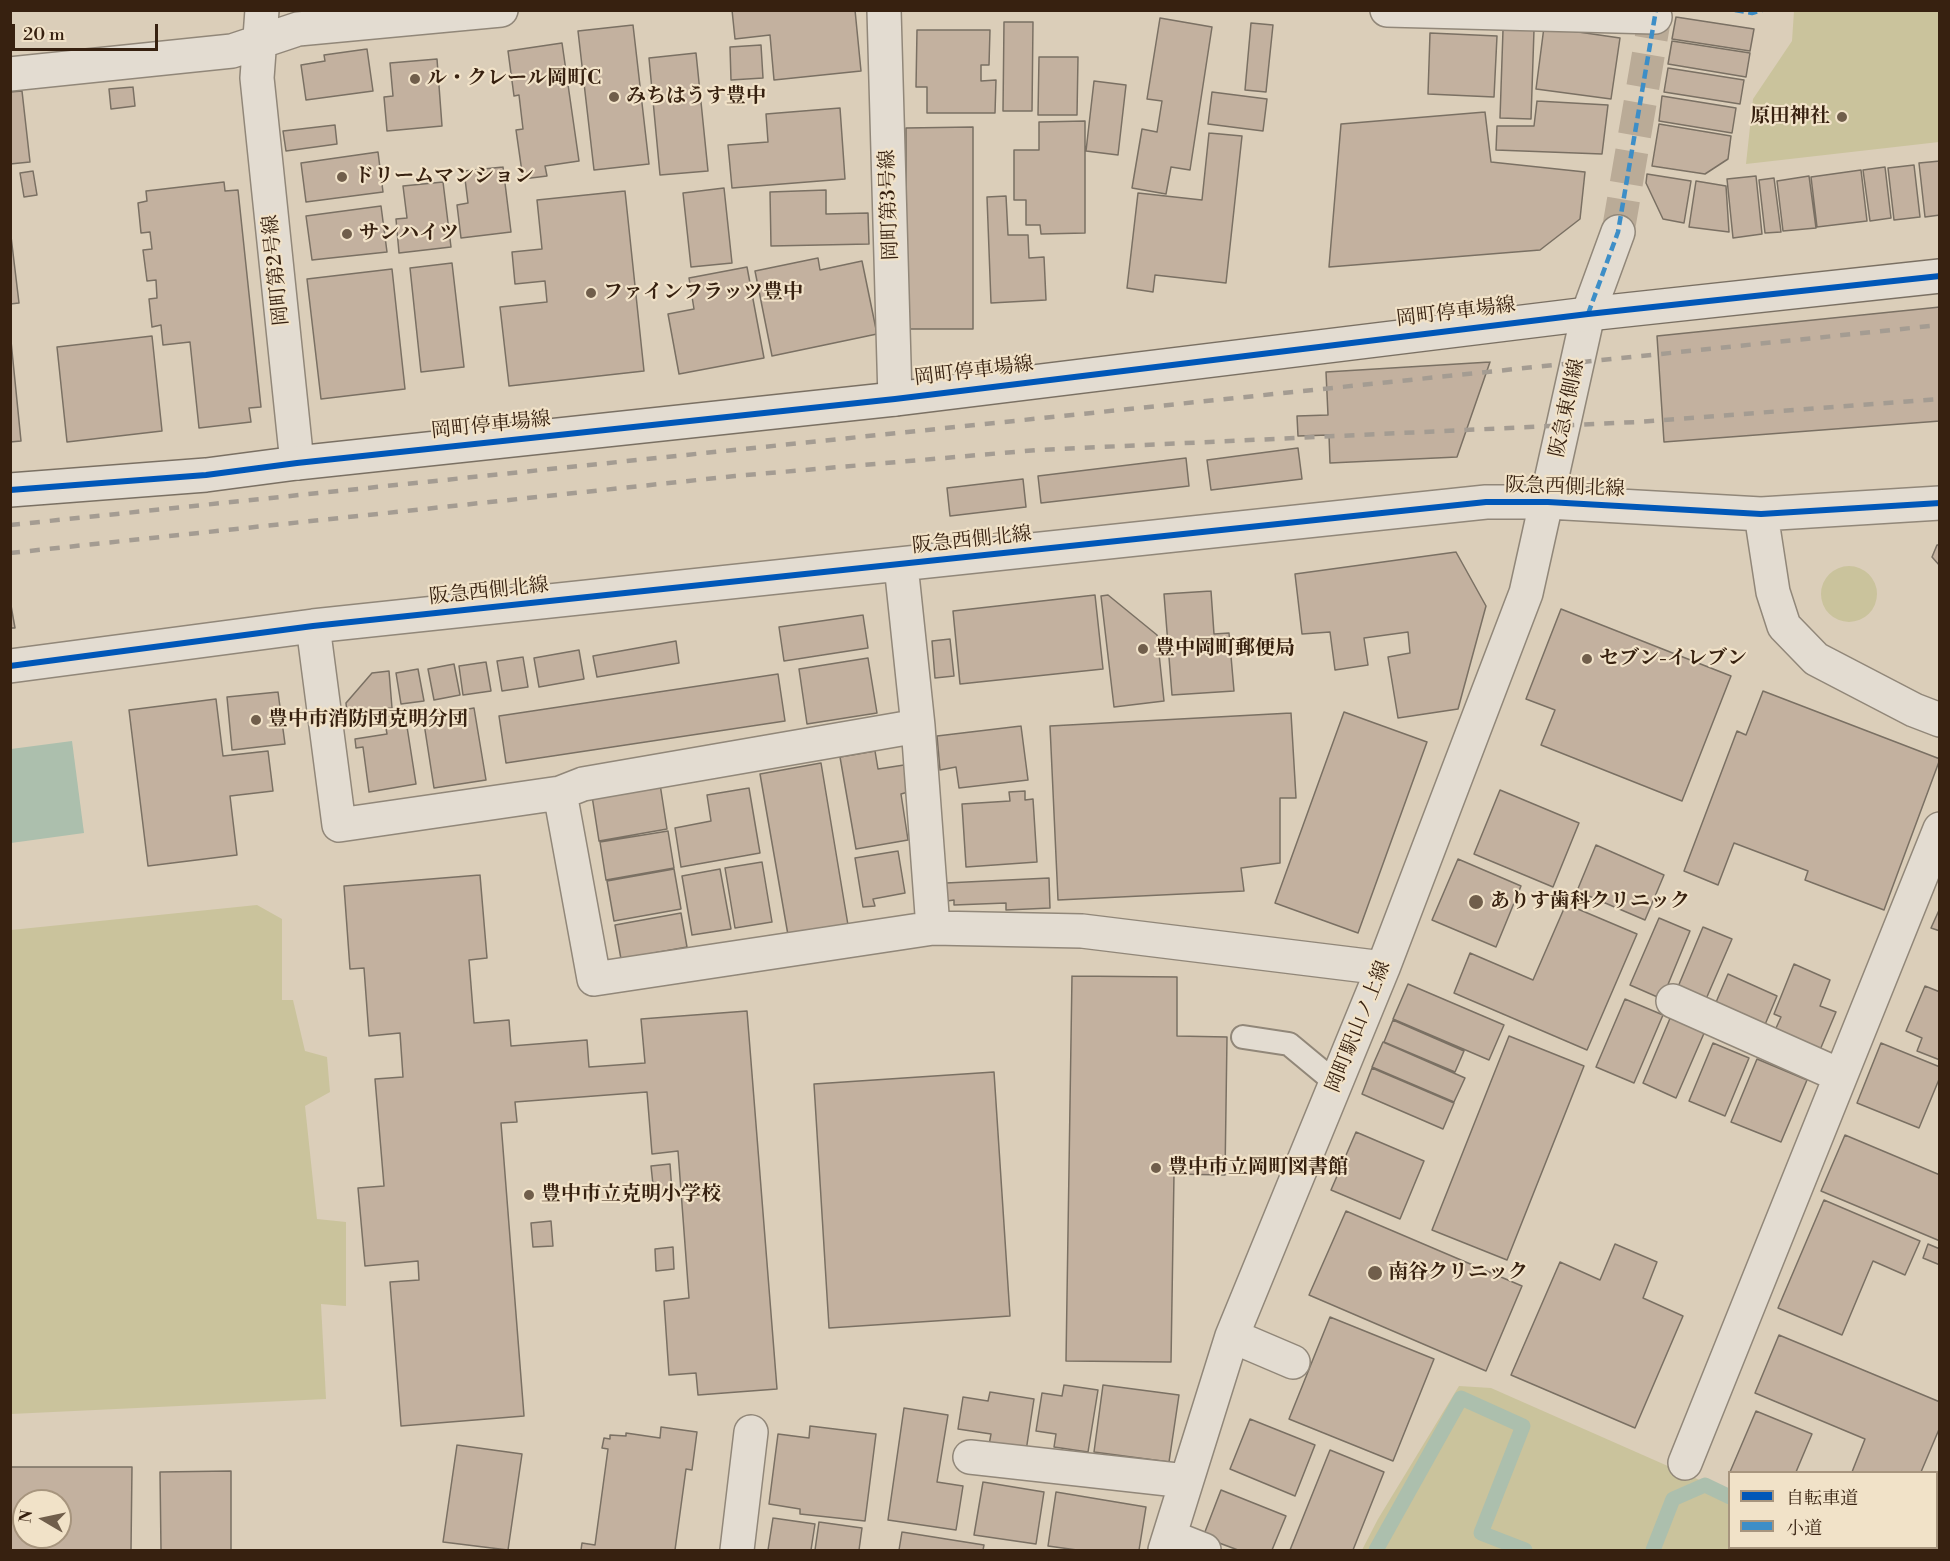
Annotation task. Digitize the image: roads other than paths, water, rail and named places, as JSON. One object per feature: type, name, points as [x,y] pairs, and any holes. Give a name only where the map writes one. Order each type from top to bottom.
[{"type":"street","points":[[10,74],[232,51],[262,23],[298,29],[501,10]]},
{"type":"street","name":"岡町第3号線","points":[[884,10],[895,399]]},
{"type":"street","points":[[1387,10],[1655,17]]},
{"type":"street","name":"岡町第2号線","points":[[262,23],[257,78],[297,463]]},
{"type":"street","name":"阪急東側線","points":[[1548,502],[1588,314],[1618,232]]},
{"type":"street","name":"岡町停車場線","points":[[10,490],[206,476],[297,463],[895,399],[1588,314],[1940,276]]},
{"type":"street","name":"阪急西側北線","points":[[10,666],[313,626],[1486,502],[1548,502],[1761,514],[1940,503]]},
{"type":"street","name":"岡町駅山ノ上線","points":[[1168,1544],[1232,1336],[1383,968],[1526,593],[1548,502]]},
{"type":"street","points":[[1761,514],[1773,592],[1784,626],[1816,659],[1914,710],[1940,720]]},
{"type":"street","points":[[901,565],[918,726],[933,928]]},
{"type":"street","points":[[313,626],[339,825],[560,793],[583,784],[918,726]]},
{"type":"street","points":[[560,793],[594,979],[933,928],[1082,931],[1383,968]]},
{"type":"street","points":[[1685,1463],[1839,1075],[1940,829]]},
{"type":"street","points":[[1673,1002],[1839,1075]]},
{"type":"street","points":[[1232,1336],[1293,1362]]},
{"type":"street","points":[[737,1551],[751,1432]]},
{"type":"street","points":[[970,1457],[1186,1481]]},
{"type":"street","points":[[1168,1544],[1204,1551]]},
{"type":"lane","points":[[1242,1037],[1290,1044],[1336,1083]]},
{"type":"waterway","points":[[1376,1550],[1461,1398],[1523,1426],[1481,1533],[1525,1550]]},
{"type":"waterway","points":[[1653,1550],[1673,1499],[1705,1485],[1728,1496]]},
{"type":"tunnel","points":[[1618,232],[1656,10]]},
{"type":"railway","points":[[10,525],[1940,325]]},
{"type":"railway","points":[[10,553],[735,476],[1037,450],[1637,422],[1940,399]]},
{"type":"place","name":"ル・クレール岡町C","points":[[415,79]]},
{"type":"place","name":"みちはうす豊中","points":[[614,97]]},
{"type":"place","name":"原田神社","points":[[1842,117]]},
{"type":"place","name":"ドリームマンション","points":[[342,177]]},
{"type":"place","name":"サンハイツ","points":[[347,234]]},
{"type":"place","name":"ファインフラッツ豊中","points":[[591,293]]},
{"type":"place","name":"豊中岡町郵便局","points":[[1143,649]]},
{"type":"place","name":"セブン-イレブン","points":[[1587,659]]},
{"type":"place","name":"豊中市消防団克明分団","points":[[256,720]]},
{"type":"place","name":"ありす歯科クリニック","points":[[1476,902]]},
{"type":"place","name":"豊中市立岡町図書館","points":[[1156,1168]]},
{"type":"place","name":"豊中市立克明小学校","points":[[529,1195]]},
{"type":"place","name":"南谷クリニック","points":[[1375,1273]]}]
